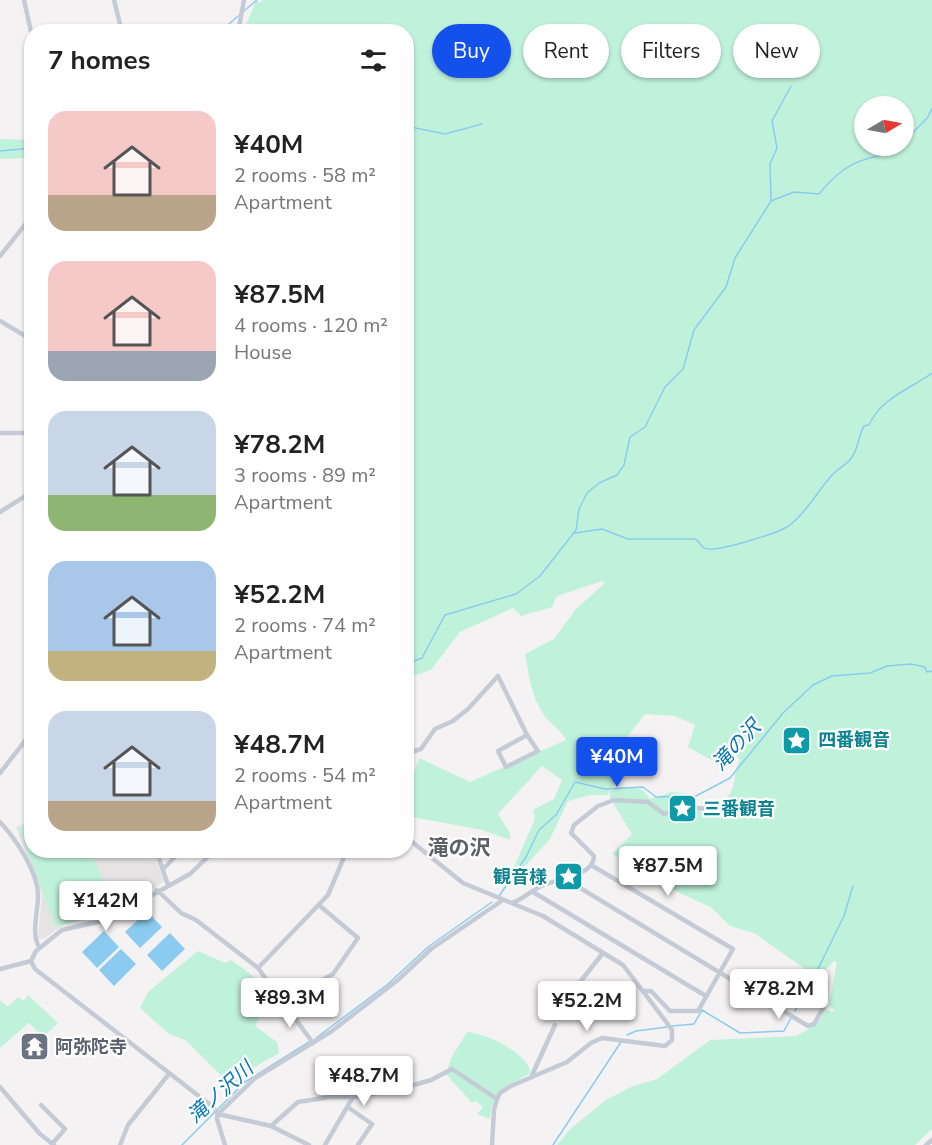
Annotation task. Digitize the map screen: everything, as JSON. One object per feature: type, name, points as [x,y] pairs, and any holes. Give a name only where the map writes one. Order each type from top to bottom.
[{"type":"street","points":[[24,0],[29,24]]},
{"type":"street","points":[[114,0],[120,24]]},
{"type":"street","points":[[240,24],[244,2]]},
{"type":"street","points":[[0,256],[24,226]]},
{"type":"street","points":[[0,321],[24,335]]},
{"type":"street","points":[[0,433],[24,433]]},
{"type":"street","points":[[0,512],[24,497]]},
{"type":"street","points":[[414,751],[421,749],[435,729],[453,721],[468,709],[498,676],[527,735],[538,751],[506,767],[498,751],[527,735]]},
{"type":"street","points":[[0,773],[24,742]]},
{"type":"street","points":[[512,903],[542,885],[567,880],[591,864],[594,856],[571,833],[574,825],[603,804],[619,799],[643,801],[664,814],[683,807],[706,809],[718,805]]},
{"type":"street","points":[[0,822],[24,854]]},
{"type":"street","points":[[414,844],[463,884],[543,916],[623,965],[645,991],[672,1030],[669,1044],[602,1038],[591,1042],[567,1062],[532,1075],[500,1093],[494,1110],[492,1145]]},
{"type":"street","points":[[25,858],[38,893],[35,939],[39,947]]},
{"type":"street","points":[[159,858],[168,885]]},
{"type":"street","points":[[163,869],[174,858]]},
{"type":"street","points":[[207,858],[190,874],[107,920],[62,930],[39,947],[32,955],[31,961],[35,969],[216,1111],[271,1126],[309,1145]]},
{"type":"street","points":[[258,968],[320,906],[335,884],[344,858]]},
{"type":"street","points":[[591,864],[733,949],[698,1011],[688,1013],[670,1011],[651,991],[645,991]]},
{"type":"street","points":[[567,880],[808,1026],[814,1024],[825,1005]]},
{"type":"street","points":[[157,891],[181,913],[196,920],[258,968],[313,1043]]},
{"type":"street","points":[[533,892],[706,996]]},
{"type":"street","points":[[216,1111],[255,1078],[313,1043],[399,979],[431,949],[503,900]]},
{"type":"street","points":[[284,1002],[333,974],[358,938],[320,906]]},
{"type":"street","points":[[580,982],[603,953]]},
{"type":"street","points":[[0,969],[31,961]]},
{"type":"street","points":[[532,1075],[555,1025]]},
{"type":"street","points":[[382,1093],[396,1069],[396,1060]]},
{"type":"street","points":[[271,1126],[298,1102],[382,1093],[431,1080],[452,1069],[497,1099]]},
{"type":"street","points":[[120,1145],[128,1125],[169,1074]]},
{"type":"street","points":[[0,1086],[40,1134],[53,1144],[65,1129],[41,1105]]},
{"type":"street","points":[[325,1145],[349,1108],[353,1097]]},
{"type":"street","points":[[349,1108],[372,1124],[358,1145]]},
{"type":"street","points":[[216,1111],[225,1145]]},
{"type":"street","points":[[926,1145],[932,1140]]},
{"type":"shaded area","points":[[24,823],[24,848],[16,827]]},
{"type":"shaded area","points":[[28,858],[155,858],[164,882],[103,915],[65,924],[43,939],[38,938],[42,895]]},
{"type":"green space","points":[[262,0],[932,0],[932,1129],[915,1145],[557,1145],[570,1129],[606,1100],[631,1087],[657,1079],[710,1040],[796,1036],[816,1025],[826,1010],[833,1012],[834,1010],[829,1005],[837,962],[834,961],[818,978],[754,933],[730,926],[712,908],[661,884],[664,875],[640,848],[625,861],[612,854],[632,834],[610,798],[609,790],[608,795],[590,795],[568,801],[550,839],[516,876],[512,872],[535,819],[533,810],[554,799],[562,780],[542,766],[498,814],[510,833],[510,840],[482,830],[414,817],[414,772],[419,758],[470,782],[566,740],[544,715],[536,701],[525,654],[554,639],[576,609],[605,583],[602,581],[557,596],[552,607],[521,616],[513,608],[460,632],[431,670],[414,676],[414,24],[246,24],[256,1],[261,3]],"holes":[[[645,714],[675,716],[695,725],[688,747],[715,762],[733,752],[740,760],[730,794],[717,807],[705,811],[692,811],[687,794],[672,792],[650,799],[637,788],[609,790],[621,778],[635,754],[619,747]]]},
{"type":"green space","points":[[0,139],[24,140],[24,158],[0,159]]},
{"type":"green space","points":[[24,826],[24,842],[19,829]]},
{"type":"green space","points":[[30,858],[94,858],[110,900],[106,910],[56,927]]},
{"type":"green space","points":[[198,951],[225,963],[231,960],[256,980],[262,999],[261,1011],[255,1026],[277,1042],[279,1053],[253,1068],[232,1086],[185,1040],[169,1034],[140,1008],[148,992]]},
{"type":"green space","points":[[28,995],[58,1023],[43,1037],[29,1023],[0,1048],[0,1000],[8,1007],[18,997],[24,1001]]},
{"type":"green space","points":[[467,1032],[503,1044],[519,1055],[530,1069],[529,1074],[506,1086],[497,1095],[490,1119],[477,1114],[483,1107],[476,1101],[472,1103],[446,1074],[451,1058]]},
{"type":"water","points":[[147,911],[162,927],[140,948],[125,932]]},
{"type":"water","points":[[104,931],[119,947],[97,968],[82,952]]},
{"type":"water","points":[[170,933],[185,949],[162,971],[147,955]]},
{"type":"water","points":[[121,949],[136,964],[114,986],[99,970]]},
{"type":"waterway","points":[[244,11],[257,0]]},
{"type":"waterway","points":[[229,24],[238,16]]},
{"type":"waterway","points":[[771,201],[770,164],[777,148],[772,121],[791,86]]},
{"type":"waterway","points":[[914,132],[928,117],[932,108]]},
{"type":"waterway","points":[[414,128],[445,134],[482,124]]},
{"type":"waterway","points":[[0,151],[24,149]]},
{"type":"waterway","points":[[414,661],[422,658],[445,615],[516,594],[540,576],[576,530],[579,509],[587,493],[599,483],[617,475],[624,465],[630,437],[645,427],[665,387],[683,369],[694,330],[726,287],[735,258],[771,201],[794,192],[819,194],[835,176],[848,167],[877,156]]},
{"type":"waterway","points":[[575,533],[602,529],[628,539],[695,539],[704,548],[710,549],[745,542],[781,530],[800,516],[833,474],[850,460],[864,426],[869,425],[881,408],[888,401],[932,373]]},
{"type":"waterway","name":"滝の沢","points":[[499,896],[526,857],[539,830],[556,815],[575,782],[605,789],[643,787],[656,797],[696,796],[730,778],[783,713],[813,685],[832,676],[870,673],[887,666],[911,664],[925,667],[927,672],[932,671]]},
{"type":"waterway","points":[[815,975],[844,916],[853,886]]},
{"type":"waterway","name":"滝の沢","points":[[316,1038],[388,984],[428,947],[492,902]]},
{"type":"waterway","points":[[807,988],[812,980]]},
{"type":"waterway","points":[[795,1011],[804,994]]},
{"type":"waterway","points":[[672,1026],[694,1024],[702,1010],[740,1033],[784,1031],[791,1018]]},
{"type":"waterway","points":[[627,1035],[636,1031],[667,1027]]},
{"type":"waterway","name":"滝ノ沢川","points":[[182,1145],[245,1082],[309,1042]]},
{"type":"waterway","points":[[553,1145],[621,1042]]},
{"type":"place","name":"四番観音","points":[[797,740]]},
{"type":"place","name":"三番観音","points":[[682,809]]},
{"type":"place","name":"観音様","points":[[568,877]]},
{"type":"place","name":"阿弥陀寺","points":[[34,1047]]},
{"type":"district","name":"滝の沢","points":[[459,848]]}]
